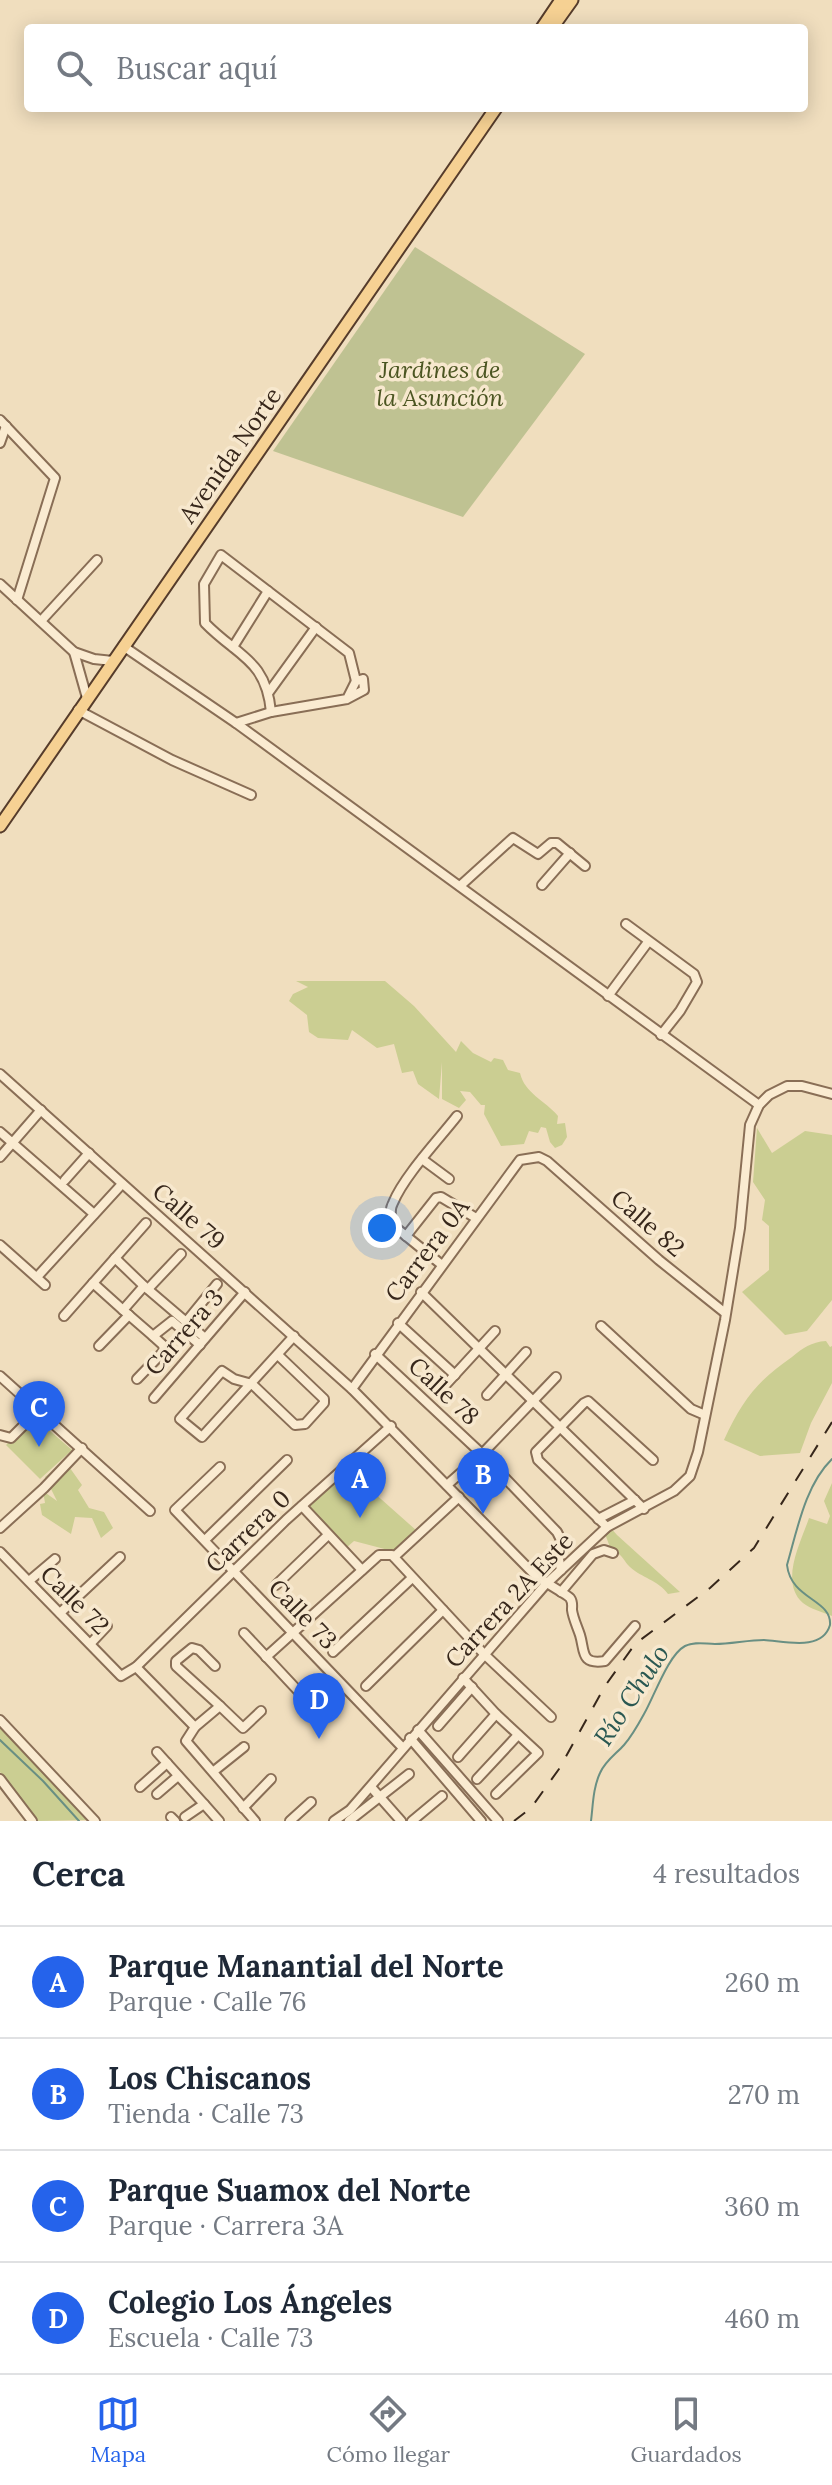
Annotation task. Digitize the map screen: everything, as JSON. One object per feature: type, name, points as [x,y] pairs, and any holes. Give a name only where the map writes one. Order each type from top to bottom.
[{"type":"main road","points":[[545,24],[561,0]]},
{"type":"main road","points":[[555,24],[572,0]]},
{"type":"main road","name":"Avenida Norte","points":[[0,816],[110,661],[485,112]]},
{"type":"main road","name":"Avenida Norte","points":[[110,661],[493,112]]},
{"type":"main road","name":"Avenida Norte","points":[[0,826],[86,694]]},
{"type":"street","points":[[0,443],[3,423]]},
{"type":"street","points":[[3,423],[55,478],[17,600]]},
{"type":"street","points":[[236,723],[271,712],[347,699],[356,681],[349,653],[221,555],[204,584],[205,623],[250,660],[269,692],[271,712]]},
{"type":"street","points":[[41,621],[97,560]]},
{"type":"street","points":[[0,584],[74,652],[110,661]]},
{"type":"street","points":[[233,647],[268,591]]},
{"type":"street","points":[[269,692],[316,627]]},
{"type":"street","points":[[123,646],[236,723],[759,1105],[769,1095],[794,1085],[832,1094]]},
{"type":"street","points":[[74,652],[86,694]]},
{"type":"street","points":[[78,710],[172,760],[251,795]]},
{"type":"street","points":[[460,886],[511,838],[536,853],[555,842],[585,866]]},
{"type":"street","points":[[542,885],[570,853]]},
{"type":"street","points":[[626,924],[694,974],[697,982],[661,1035]]},
{"type":"street","points":[[608,996],[648,942]]},
{"type":"street","name":"Calle 79","points":[[0,1074],[352,1389]]},
{"type":"street","name":"Carrera 2A Este","points":[[334,1821],[350,1810],[371,1787],[402,1747],[545,1585],[607,1527],[674,1491],[690,1476],[698,1452],[740,1228],[750,1125],[759,1105]]},
{"type":"street","points":[[0,1157],[41,1110]]},
{"type":"street","points":[[442,1265],[391,1220],[391,1205],[422,1159],[457,1116]]},
{"type":"street","points":[[0,1132],[94,1214]]},
{"type":"street","points":[[65,1180],[89,1153]]},
{"type":"street","name":"Carrera 0A","points":[[352,1389],[520,1160],[539,1157],[547,1161]]},
{"type":"street","points":[[422,1159],[449,1179]]},
{"type":"street","name":"Calle 82","points":[[547,1161],[724,1316]]},
{"type":"street","points":[[37,1277],[122,1184]]},
{"type":"street","points":[[406,1236],[436,1198],[441,1197],[476,1218]]},
{"type":"street","points":[[64,1316],[146,1223]]},
{"type":"street","points":[[0,1245],[45,1285]]},
{"type":"street","points":[[99,1346],[146,1288],[181,1254]]},
{"type":"street","points":[[115,1258],[186,1322],[203,1342]]},
{"type":"street","points":[[93,1283],[163,1345],[164,1351],[137,1379]]},
{"type":"street","points":[[186,1322],[217,1284]]},
{"type":"street","name":"Carrera 3","points":[[154,1398],[245,1292]]},
{"type":"street","points":[[421,1292],[644,1509]]},
{"type":"street","points":[[153,1336],[172,1321],[203,1342]]},
{"type":"street","points":[[398,1323],[455,1375]]},
{"type":"street","points":[[601,1326],[691,1409],[705,1415]]},
{"type":"street","points":[[439,1392],[495,1331]]},
{"type":"street","points":[[278,1355],[324,1399],[324,1403],[300,1426],[252,1384],[234,1379],[222,1371],[180,1419],[202,1437],[252,1384],[294,1336]]},
{"type":"street","points":[[487,1395],[526,1352]]},
{"type":"street","name":"Calle 78","points":[[375,1354],[482,1454],[561,1537],[558,1554],[561,1570]]},
{"type":"street","points":[[0,1376],[150,1511]]},
{"type":"street","points":[[447,1485],[482,1454],[556,1377]]},
{"type":"street","points":[[352,1389],[545,1585],[572,1600],[582,1653],[592,1661],[605,1661],[635,1626]]},
{"type":"street","points":[[607,1527],[536,1455],[587,1401],[653,1460]]},
{"type":"street","points":[[3,1437],[11,1438],[38,1411]]},
{"type":"street","name":"Carrera 0","points":[[121,1676],[136,1667],[302,1506],[391,1426]]},
{"type":"street","points":[[0,1528],[82,1448]]},
{"type":"street","points":[[205,1540],[287,1460]]},
{"type":"street","name":"Calle 73","points":[[220,1467],[175,1510],[402,1747]]},
{"type":"street","points":[[266,1657],[379,1555],[390,1555],[459,1497]]},
{"type":"street","points":[[598,1519],[635,1500]]},
{"type":"street","points":[[302,1506],[362,1570]]},
{"type":"street","points":[[276,1585],[328,1535]]},
{"type":"street","points":[[561,1592],[593,1554],[604,1550],[613,1553]]},
{"type":"street","name":"Calle 72","points":[[0,1552],[121,1676]]},
{"type":"street","points":[[390,1555],[484,1654],[551,1717]]},
{"type":"street","points":[[60,1613],[120,1557]]},
{"type":"street","points":[[29,1581],[55,1559]]},
{"type":"street","points":[[333,1652],[412,1578]]},
{"type":"street","points":[[366,1686],[443,1610]]},
{"type":"street","points":[[91,1643],[107,1626]]},
{"type":"street","points":[[244,1633],[301,1694]]},
{"type":"street","points":[[215,1666],[199,1650],[192,1648],[176,1661],[176,1666],[243,1728],[261,1711]]},
{"type":"street","points":[[136,1667],[195,1727]]},
{"type":"street","points":[[463,1678],[538,1753],[496,1794]]},
{"type":"street","points":[[438,1726],[472,1687]]},
{"type":"street","points":[[220,1706],[195,1727],[186,1741],[255,1821]]},
{"type":"street","points":[[458,1757],[496,1714]]},
{"type":"street","points":[[0,1720],[95,1821]]},
{"type":"street","points":[[418,1730],[498,1821]]},
{"type":"street","points":[[477,1779],[518,1735]]},
{"type":"street","points":[[410,1738],[481,1821]]},
{"type":"street","points":[[214,1771],[244,1747]]},
{"type":"street","points":[[157,1752],[219,1821]]},
{"type":"street","points":[[140,1787],[167,1763]]},
{"type":"street","points":[[349,1821],[409,1774]]},
{"type":"street","points":[[157,1794],[178,1776]]},
{"type":"street","points":[[243,1808],[271,1779]]},
{"type":"street","points":[[1,1781],[27,1819]]},
{"type":"street","points":[[371,1787],[401,1821]]},
{"type":"street","points":[[412,1821],[442,1796]]},
{"type":"street","points":[[290,1821],[311,1802]]},
{"type":"street","points":[[185,1817],[204,1804]]},
{"type":"green space","name":"Jardines de la Asunción","points":[[415,247],[585,354],[463,517],[273,451]]},
{"type":"green space","points":[[296,981],[385,981],[414,1006],[456,1052],[461,1041],[473,1053],[491,1062],[494,1058],[503,1060],[508,1070],[520,1073],[531,1092],[558,1116],[557,1124],[565,1123],[567,1137],[562,1145],[555,1148],[546,1128],[541,1127],[538,1133],[529,1131],[524,1144],[501,1146],[484,1114],[485,1105],[481,1105],[470,1092],[460,1091],[466,1100],[459,1108],[442,1099],[442,1062],[439,1099],[418,1084],[413,1071],[402,1073],[394,1044],[377,1048],[352,1030],[348,1040],[318,1038],[309,1032],[307,1015],[289,1001],[293,994],[308,987]]},
{"type":"green space","points":[[757,1128],[772,1153],[805,1131],[832,1135],[832,1300],[807,1331],[785,1335],[742,1292],[769,1270],[769,1226],[762,1220],[765,1200],[753,1182]]},
{"type":"green space","points":[[826,1341],[832,1346],[832,1383],[811,1423],[800,1453],[760,1456],[724,1440],[744,1403],[760,1384],[804,1348]]},
{"type":"green space","points":[[35,1418],[72,1450],[40,1479],[6,1445]]},
{"type":"green space","points":[[65,1461],[82,1485],[78,1490],[89,1508],[104,1512],[113,1528],[101,1538],[92,1518],[75,1517],[71,1534],[42,1515],[40,1504],[45,1503],[43,1491],[57,1501],[45,1477]]},
{"type":"green space","points":[[346,1468],[417,1531],[396,1552],[354,1541],[346,1548],[306,1506]]},
{"type":"green space","points":[[832,1483],[832,1616],[803,1603],[796,1594],[792,1573],[809,1518],[827,1524],[830,1516],[824,1501]]},
{"type":"green space","points":[[609,1526],[680,1592],[668,1594],[611,1550],[604,1531]]},
{"type":"green space","points":[[0,1723],[87,1820],[37,1821],[0,1772]]},
{"type":"waterway","name":"Río Chulo","points":[[591,1821],[602,1769],[632,1734],[667,1667],[685,1646],[764,1640],[802,1643],[819,1639],[826,1633],[830,1625],[829,1616],[796,1585],[787,1565],[809,1495],[832,1459]]},
{"type":"waterway","points":[[0,1740],[79,1821]]},
{"type":"railway","points":[[514,1821],[531,1808],[559,1769],[605,1686],[635,1644],[710,1588],[754,1548],[832,1422]]},
{"type":"place","name":"Parque Suamox del Norte","points":[[39,1447]]},
{"type":"place","name":"Los Chiscanos","points":[[483,1514]]},
{"type":"place","name":"Parque Manantial del Norte","points":[[360,1518]]},
{"type":"place","name":"Colegio Los Ángeles","points":[[319,1739]]}]
